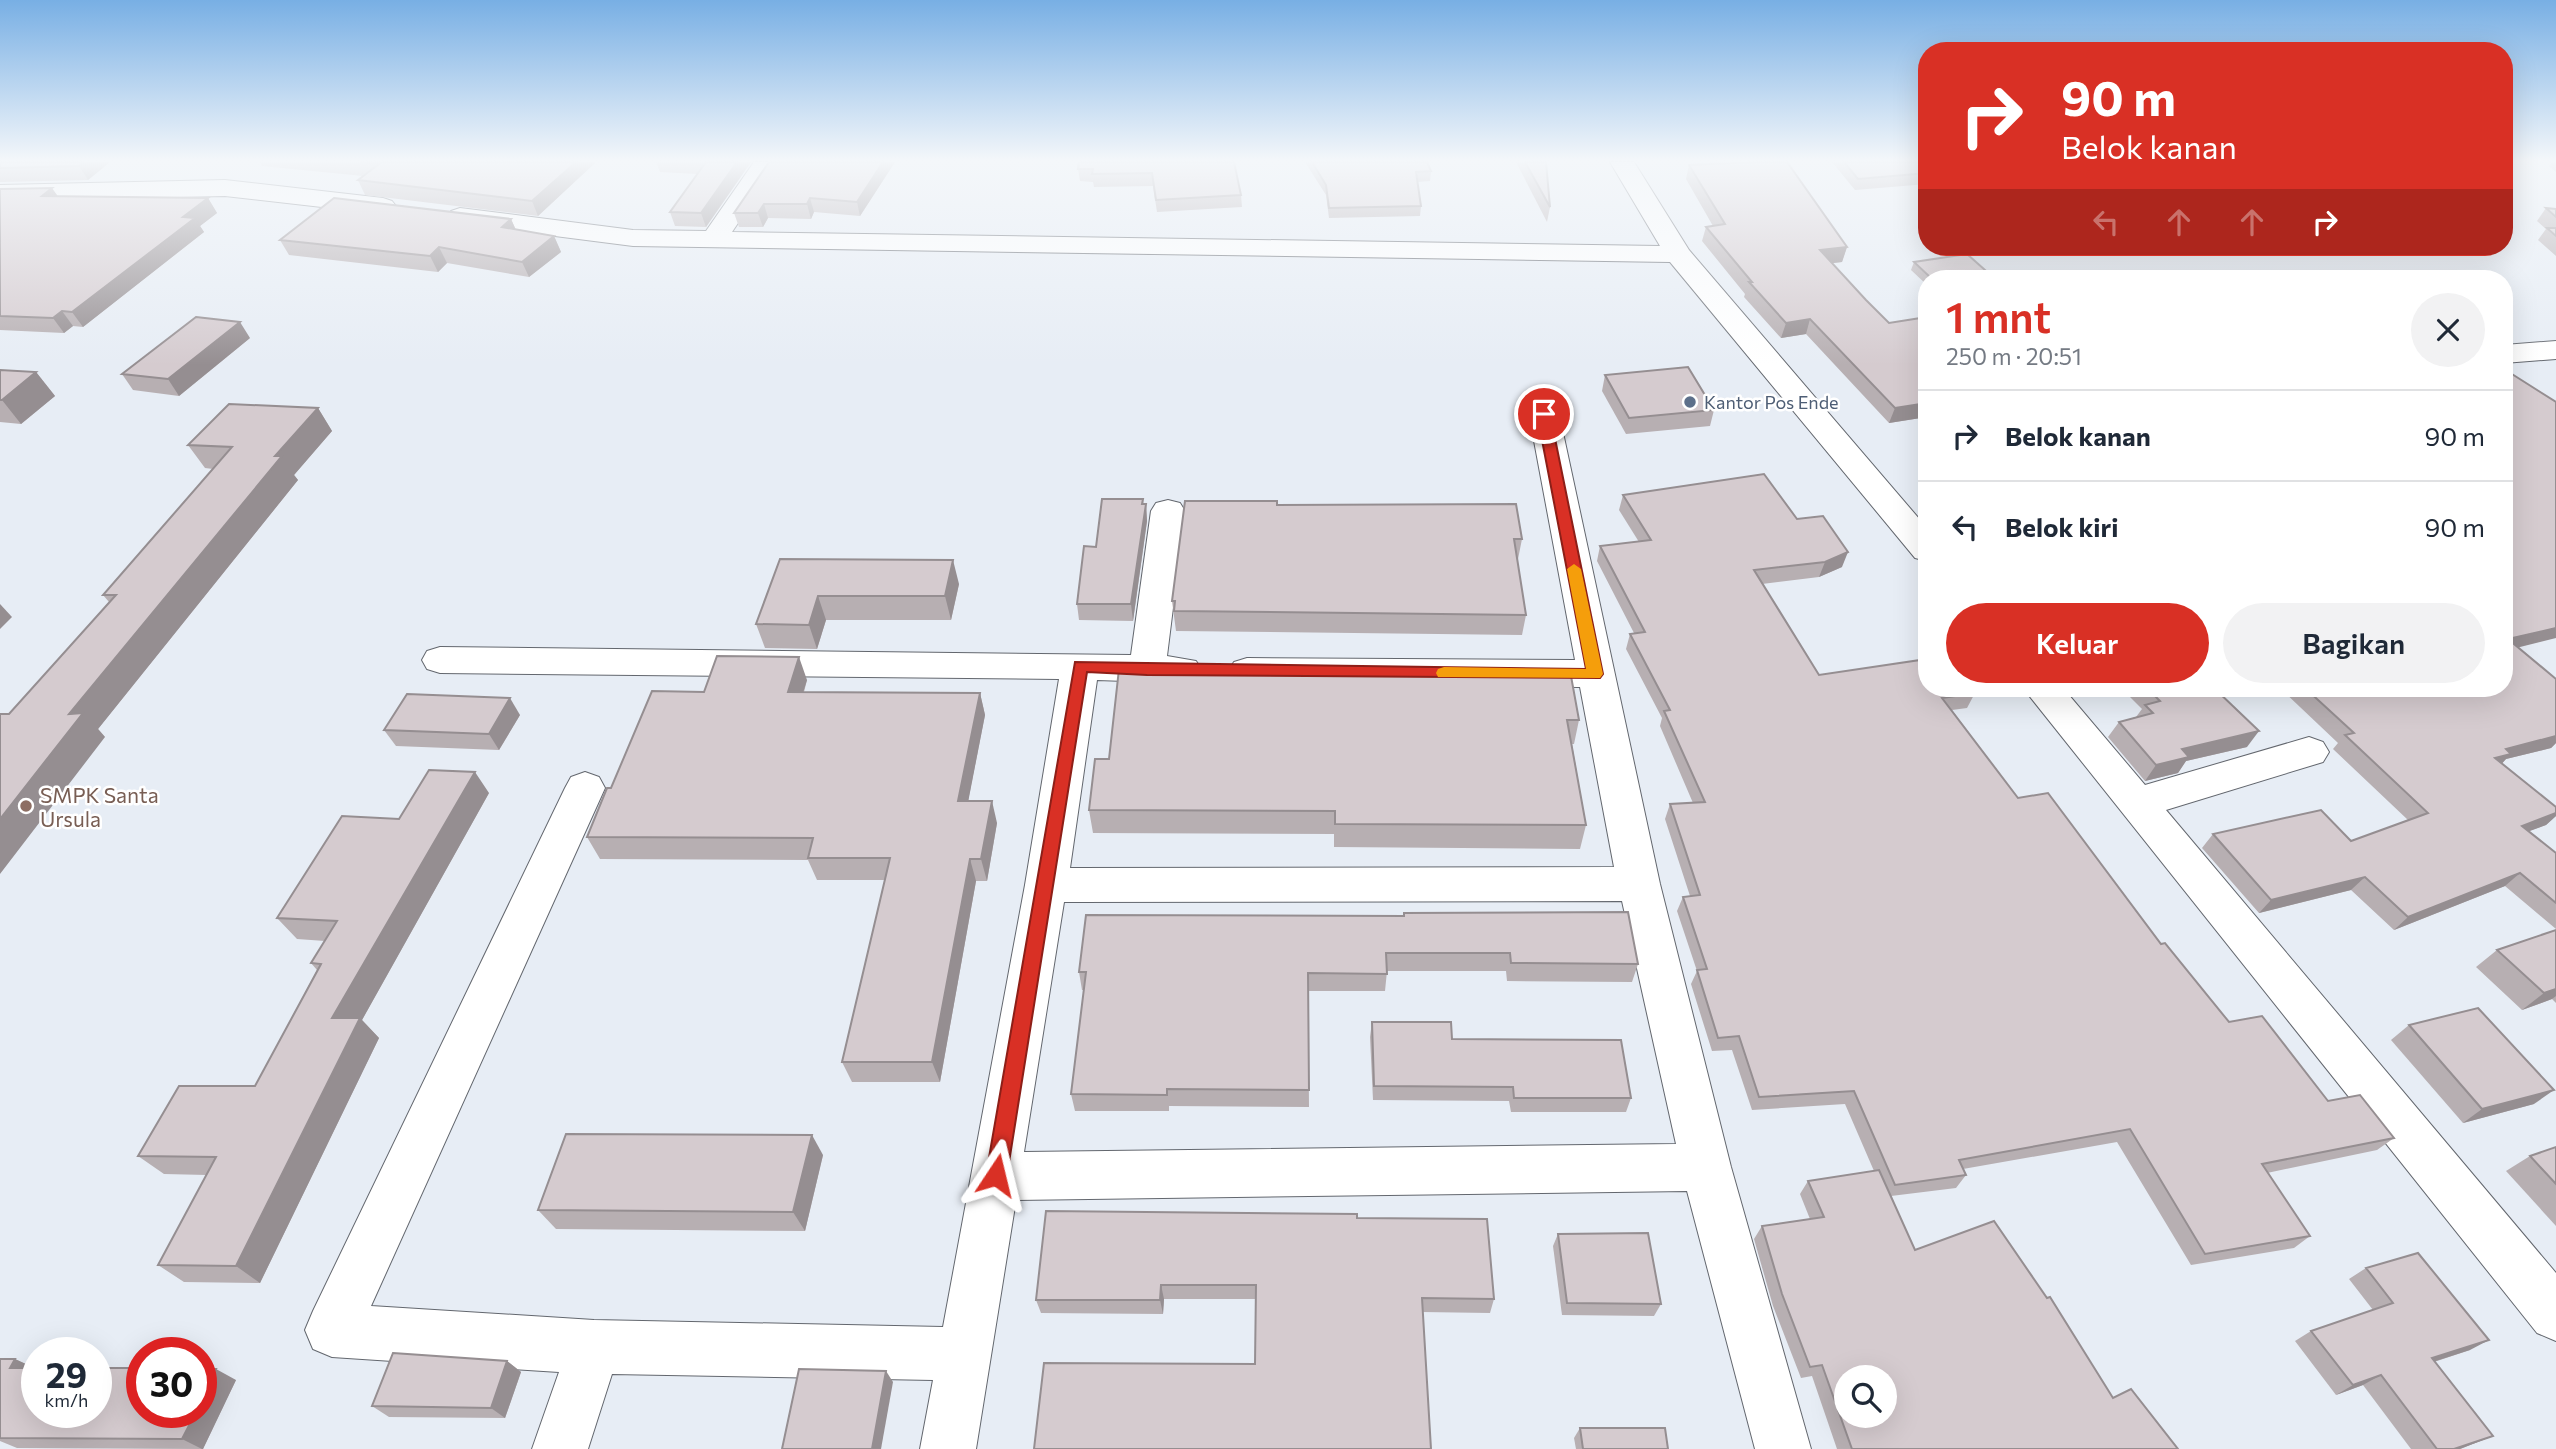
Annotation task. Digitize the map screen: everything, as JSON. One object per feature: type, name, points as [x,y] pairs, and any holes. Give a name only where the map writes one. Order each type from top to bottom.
[{"type":"street","points":[[568,230],[633,238],[713,240],[1678,254]]},
{"type":"street","points":[[713,240],[720,230]]},
{"type":"street","points":[[1663,230],[1678,254],[1918,539]]},
{"type":"street","points":[[2513,353],[2556,350]]},
{"type":"street","points":[[1544,414],[1639,884],[1706,1167],[1783,1449]]},
{"type":"street","points":[[1147,670],[1168,511]]},
{"type":"street","points":[[440,660],[1595,674]]},
{"type":"street","points":[[948,1449],[1046,885],[1080,666]]},
{"type":"street","points":[[2049,697],[2556,1314]]},
{"type":"street","points":[[2136,803],[2309,752]]},
{"type":"street","points":[[585,788],[332,1330],[594,1348],[963,1354]]},
{"type":"street","points":[[1046,885],[1639,884]]},
{"type":"street","points":[[996,1175],[1706,1167]]},
{"type":"street","points":[[560,1449],[594,1348]]},
{"type":"building","points":[[0,230],[180,230],[72,312],[62,311],[53,318],[0,316]]},
{"type":"building","points":[[293,230],[517,230],[554,236],[522,262],[439,247],[430,256],[280,240]]},
{"type":"building","points":[[1708,230],[1835,230],[1847,247],[1820,250],[1866,300],[1889,323],[1918,318],[1918,404],[1895,408],[1810,319],[1786,323],[1749,282],[1752,282]]},
{"type":"building","points":[[1969,256],[1985,270],[1922,270],[1914,262]]},
{"type":"building","points":[[196,317],[240,322],[168,379],[122,374]]},
{"type":"building","points":[[1688,367],[1714,410],[1629,418],[1605,375]]},
{"type":"building","points":[[0,370],[36,372],[0,400]]},
{"type":"building","points":[[2513,375],[2556,402],[2556,628],[2513,638]]},
{"type":"building","points":[[229,404],[318,408],[275,456],[282,456],[69,714],[83,713],[0,819],[0,714],[9,714],[116,595],[103,595],[232,447],[188,445]]},
{"type":"building","points":[[1764,474],[1797,519],[1823,516],[1848,552],[1825,562],[1754,570],[1819,675],[1918,660],[1918,697],[1949,697],[1942,698],[2018,798],[2048,793],[2161,944],[2165,943],[2229,1022],[2262,1016],[2328,1101],[2360,1095],[2394,1138],[2262,1164],[2310,1236],[2205,1254],[2130,1129],[1959,1160],[1966,1175],[1895,1185],[1854,1091],[1759,1097],[1739,1036],[1718,1038],[1697,970],[1707,969],[1683,897],[1700,895],[1670,804],[1705,802],[1664,711],[1670,710],[1630,634],[1645,632],[1600,546],[1651,540],[1623,495]]},
{"type":"building","points":[[1102,499],[1143,499],[1142,504],[1146,504],[1131,604],[1077,604],[1084,546],[1096,547]]},
{"type":"building","points":[[1185,501],[1277,501],[1277,505],[1516,504],[1522,539],[1514,539],[1526,615],[1174,611],[1175,601],[1172,601]]},
{"type":"building","points":[[780,559],[953,560],[945,596],[818,596],[809,625],[756,624]]},
{"type":"building","points":[[2513,643],[2556,679],[2556,736],[2506,749],[2511,754],[2495,758],[2556,807],[2556,813],[2522,826],[2556,853],[2556,903],[2520,873],[2408,917],[2365,877],[2271,900],[2213,834],[2321,810],[2351,841],[2428,813],[2345,735],[2354,733],[2315,697],[2513,697]]},
{"type":"building","points":[[717,656],[799,657],[788,692],[980,693],[958,801],[992,801],[981,859],[970,859],[932,1062],[842,1062],[890,858],[808,858],[813,838],[587,837],[652,691],[704,692]]},
{"type":"building","points":[[1119,669],[1298,670],[1298,674],[1571,676],[1579,720],[1567,720],[1586,825],[1335,824],[1335,811],[1089,810],[1095,759],[1109,759]]},
{"type":"building","points":[[407,694],[510,698],[489,734],[384,730]]},
{"type":"building","points":[[2156,697],[2223,697],[2259,731],[2182,749],[2189,757],[2156,765],[2119,722],[2153,713],[2145,705],[2160,701]]},
{"type":"building","points":[[429,770],[475,772],[332,1018],[360,1018],[236,1266],[158,1265],[216,1157],[138,1156],[179,1086],[255,1086],[321,964],[311,963],[337,921],[277,918],[342,816],[399,819]]},
{"type":"building","points":[[1628,912],[1638,964],[1511,963],[1510,953],[1386,953],[1387,974],[1308,973],[1309,1090],[1167,1089],[1167,1095],[1071,1094],[1086,972],[1079,972],[1086,915],[1404,916],[1404,913]]},
{"type":"building","points":[[2556,930],[2556,989],[2544,993],[2497,950]]},
{"type":"building","points":[[2478,1008],[2554,1090],[2482,1109],[2409,1025]]},
{"type":"building","points":[[1372,1022],[1451,1022],[1452,1039],[1621,1040],[1631,1098],[1514,1098],[1513,1087],[1374,1086]]},
{"type":"building","points":[[566,1134],[812,1135],[793,1212],[538,1210]]},
{"type":"building","points":[[2556,1147],[2556,1184],[2530,1156]]},
{"type":"building","points":[[1879,1170],[1915,1250],[1994,1221],[2047,1298],[2050,1297],[2113,1398],[2131,1389],[2178,1449],[1852,1449],[1844,1428],[1897,1428],[1897,1365],[1834,1365],[1834,1399],[1822,1365],[1810,1367],[1782,1294],[1762,1226],[1824,1217],[1808,1181]]},
{"type":"building","points":[[1046,1211],[1357,1214],[1357,1218],[1487,1219],[1494,1299],[1422,1298],[1431,1449],[1034,1449],[1044,1363],[1255,1364],[1256,1285],[1161,1285],[1160,1300],[1036,1300]]},
{"type":"building","points":[[1648,1233],[1661,1304],[1567,1303],[1558,1234]]},
{"type":"building","points":[[2418,1253],[2489,1340],[2432,1358],[2493,1436],[2454,1449],[2437,1449],[2381,1375],[2353,1385],[2311,1331],[2393,1303],[2366,1268]]},
{"type":"building","points":[[393,1353],[507,1361],[491,1408],[372,1406]]},
{"type":"building","points":[[0,1359],[15,1359],[10,1368],[21,1368],[21,1428],[112,1428],[112,1368],[126,1368],[126,1428],[188,1428],[182,1439],[0,1438]]},
{"type":"building","points":[[799,1369],[886,1371],[872,1449],[782,1449]]},
{"type":"building","points":[[1580,1428],[1665,1428],[1668,1449],[1583,1449]]},
{"type":"slow traffic","points":[[1444,673],[1595,674],[1574,569]]},
{"type":"place","name":"Kantor Pos Ende","points":[[1690,402]]},
{"type":"place","name":"SMPK Santa Ursula","points":[[26,806]]},
{"type":"route","points":[[996,1175],[1046,885],[1080,666],[1147,670],[1595,674],[1544,414]]}]
